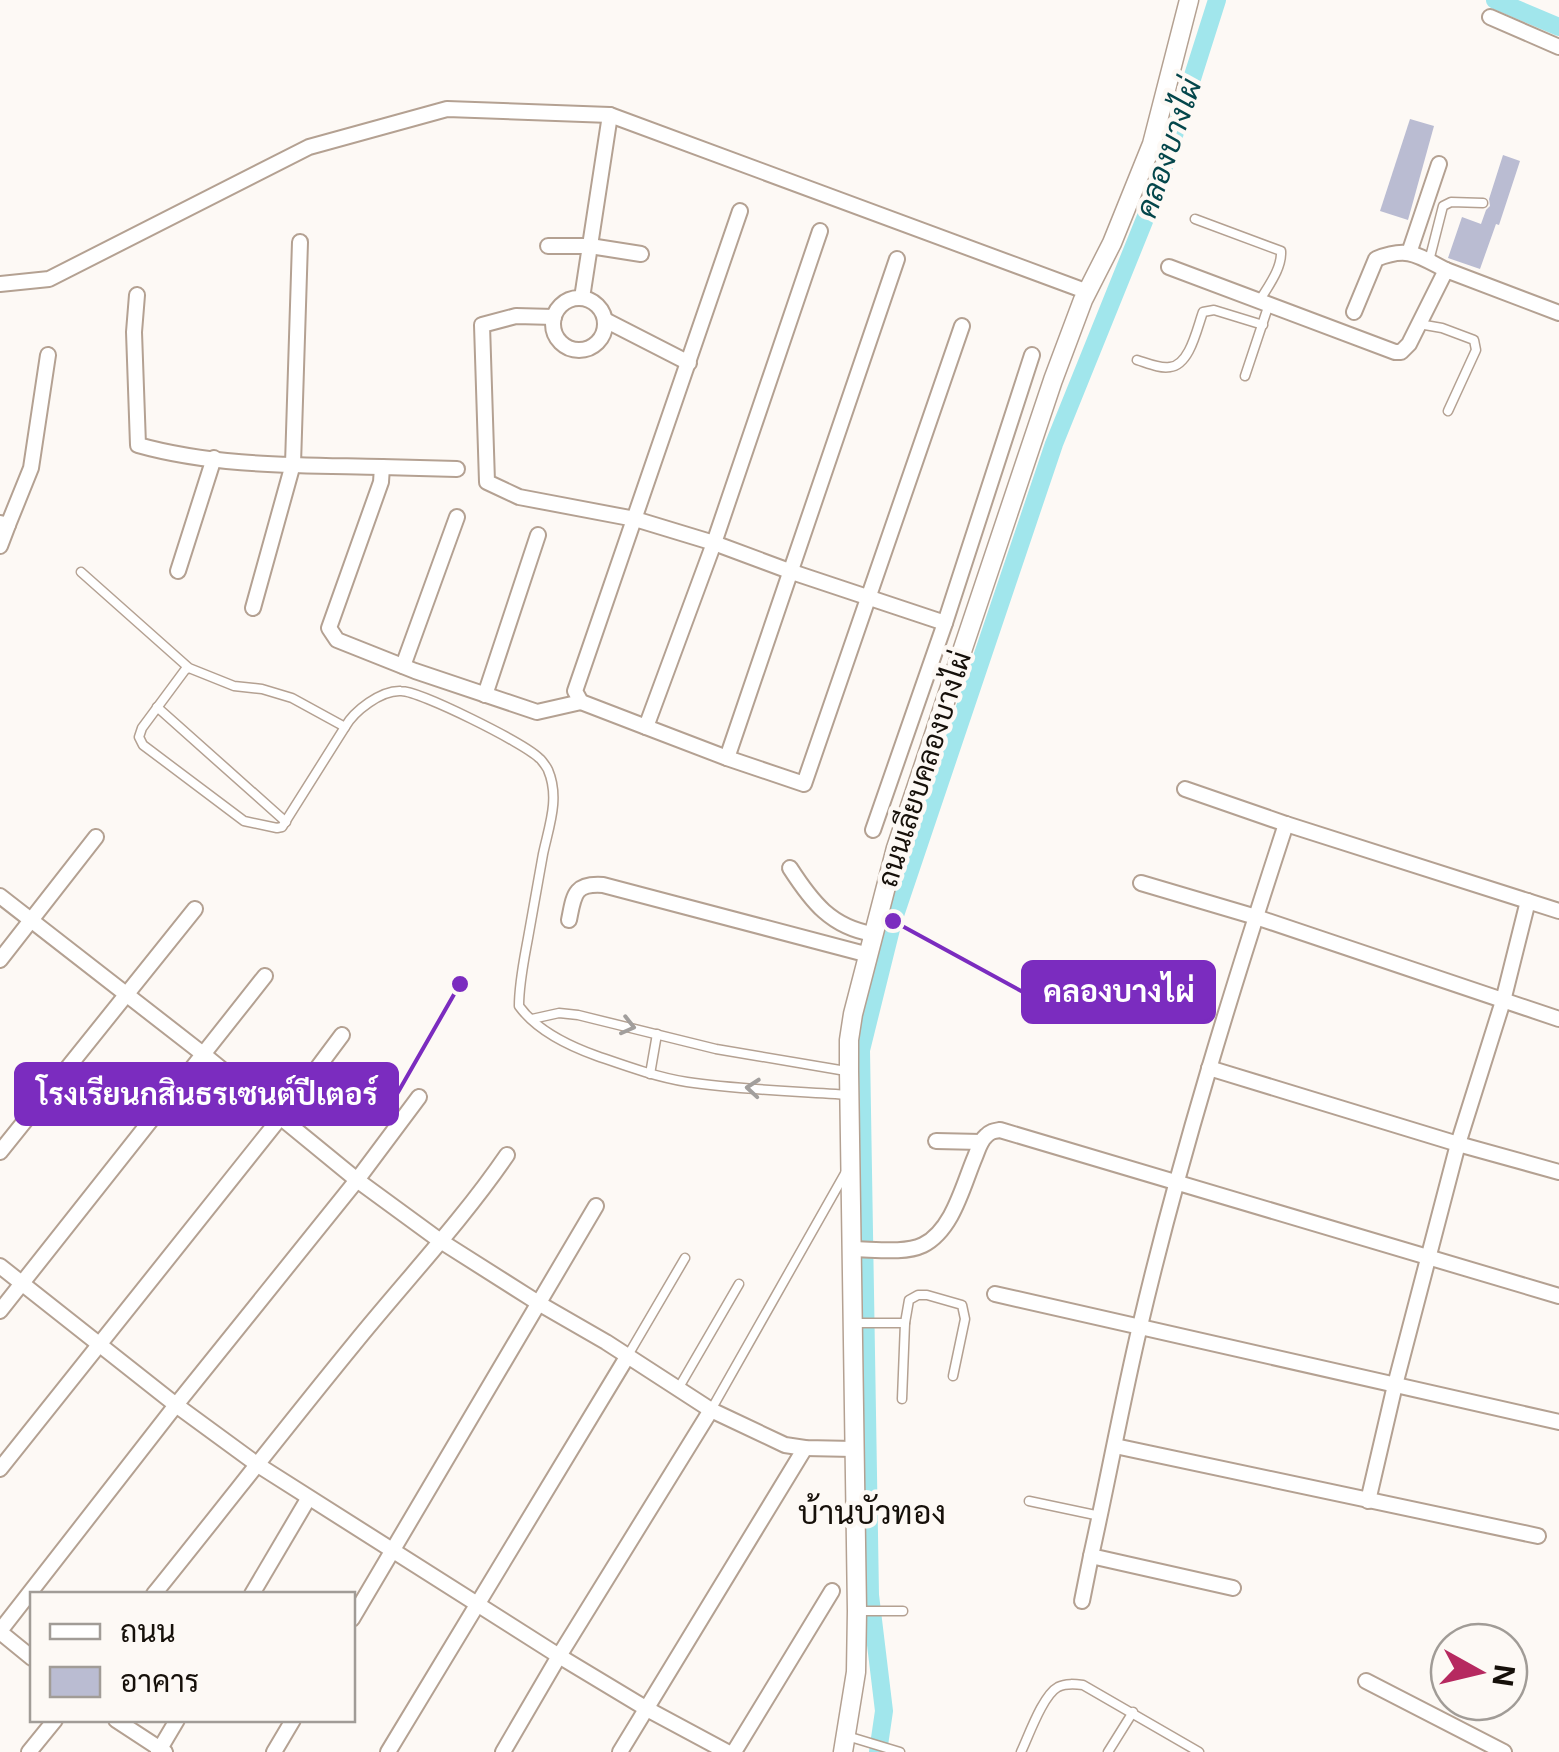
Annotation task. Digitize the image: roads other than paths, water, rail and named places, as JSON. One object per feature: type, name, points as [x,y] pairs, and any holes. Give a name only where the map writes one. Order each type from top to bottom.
[{"type":"street","name":"ถนนเลียบคลองบางไผ่","points":[[844,1744],[856,1672],[860,1611],[854,1449],[856,1249],[849,1071],[853,1014],[896,848],[1053,380],[1152,144],[1188,0]]},
{"type":"street","points":[[1490,17],[1559,47]]},
{"type":"street","points":[[0,284],[49,279],[309,147],[447,109],[610,115],[1088,292]]},
{"type":"street","points":[[582,298],[610,115]]},
{"type":"street","points":[[1409,253],[1440,164]]},
{"type":"street","points":[[580,702],[575,691],[740,210]]},
{"type":"street","points":[[646,726],[714,543],[820,231]]},
{"type":"street","points":[[253,608],[293,464],[300,242]]},
{"type":"street","points":[[548,246],[590,246],[641,254]]},
{"type":"street","points":[[1354,312],[1376,259],[1398,251],[1559,314]]},
{"type":"street","points":[[727,758],[897,259]]},
{"type":"street","points":[[1169,267],[1395,352],[1409,344],[1446,270]]},
{"type":"street","points":[[137,295],[134,332],[138,445],[165,453],[293,464],[457,469]]},
{"type":"street","points":[[582,298],[598,306],[605,328],[592,348],[576,350],[568,348],[555,335],[554,317],[564,302],[582,298]]},
{"type":"street","points":[[554,317],[516,316],[482,325],[487,482],[519,497],[635,519],[714,543],[944,623]]},
{"type":"street","points":[[605,320],[688,363]]},
{"type":"street","points":[[382,467],[382,482],[330,628],[336,640],[537,712],[580,702],[804,784],[962,326]]},
{"type":"street","points":[[0,546],[4,524],[31,468],[48,355]]},
{"type":"street","points":[[874,830],[1032,355]]},
{"type":"street","points":[[178,571],[214,458]]},
{"type":"street","points":[[402,666],[457,516]]},
{"type":"street","points":[[484,695],[538,534]]},
{"type":"street","points":[[1184,788],[1559,911]]},
{"type":"street","points":[[1082,1601],[1139,1327],[1177,1182],[1286,824]]},
{"type":"street","points":[[0,960],[96,837]]},
{"type":"street","points":[[790,868],[808,895],[833,920],[873,934]]},
{"type":"street","points":[[569,920],[579,889],[588,884],[603,885],[868,955]]},
{"type":"street","points":[[1141,884],[1256,917],[1559,1019]]},
{"type":"street","points":[[0,896],[358,1180],[440,1240],[711,1410],[786,1445],[854,1449]]},
{"type":"street","points":[[1368,1500],[1458,1144],[1528,901]]},
{"type":"street","points":[[0,1152],[195,908]]},
{"type":"street","points":[[0,1312],[265,976]]},
{"type":"street","points":[[0,1469],[342,1036]]},
{"type":"street","points":[[1210,1068],[1559,1172]]},
{"type":"street","points":[[31,1592],[358,1180],[419,1097]]},
{"type":"street","points":[[856,1249],[918,1248],[939,1233],[949,1219],[981,1142],[991,1132],[1005,1131],[1559,1296]]},
{"type":"street","points":[[936,1141],[981,1142]]},
{"type":"street","points":[[156,1592],[460,1220],[507,1155]]},
{"type":"street","points":[[355,1614],[596,1206]]},
{"type":"street","points":[[0,1266],[176,1406],[308,1499],[646,1709],[731,1752],[832,1591]]},
{"type":"street","points":[[995,1294],[1559,1422]]},
{"type":"street","points":[[388,1752],[628,1357]]},
{"type":"street","points":[[503,1752],[711,1410]]},
{"type":"street","points":[[1115,1446],[1538,1536]]},
{"type":"street","points":[[620,1752],[804,1448]]},
{"type":"street","points":[[253,1592],[308,1499]]},
{"type":"street","points":[[1091,1556],[1232,1588]]},
{"type":"street","points":[[30,1593],[0,1632],[30,1656]]},
{"type":"street","points":[[1366,1682],[1504,1752]]},
{"type":"street","points":[[29,1752],[53,1722]]},
{"type":"street","points":[[119,1722],[161,1751],[177,1722]]},
{"type":"street","points":[[274,1752],[292,1722]]},
{"type":"lane","points":[[1429,261],[1443,206],[1451,202],[1483,204]]},
{"type":"lane","points":[[1196,219],[1282,255],[1245,376]]},
{"type":"lane","points":[[1138,360],[1175,367],[1184,360],[1204,312],[1214,310],[1262,324]]},
{"type":"lane","points":[[1419,324],[1474,340],[1476,350],[1448,411]]},
{"type":"lane","points":[[81,572],[189,668],[234,686],[262,688],[292,698],[345,727]]},
{"type":"lane","points":[[189,668],[139,737],[142,745],[244,821],[278,828],[286,822],[351,716],[389,692],[404,690],[441,704],[520,745],[540,758],[548,770],[554,809],[519,998],[524,1014],[574,1048],[650,1074],[688,1082],[850,1095]]},
{"type":"lane","points":[[157,708],[286,822]]},
{"type":"lane","points":[[532,1019],[559,1013],[578,1015],[716,1049],[849,1071]]},
{"type":"lane","points":[[650,1074],[657,1034]]},
{"type":"lane","points":[[711,1410],[851,1162]]},
{"type":"lane","points":[[628,1357],[685,1258]]},
{"type":"lane","points":[[678,1389],[738,1284]]},
{"type":"lane","points":[[902,1398],[901,1322],[912,1296],[927,1295],[962,1305],[965,1319],[952,1376]]},
{"type":"lane","points":[[857,1323],[901,1322]]},
{"type":"lane","points":[[1029,1501],[1100,1516]]},
{"type":"lane","points":[[860,1611],[903,1611]]},
{"type":"lane","points":[[1021,1752],[1046,1700],[1062,1685],[1083,1685],[1200,1752]]},
{"type":"lane","points":[[1108,1752],[1133,1712]]},
{"type":"lane","points":[[844,1744],[866,1742],[900,1752]]},
{"type":"waterway","name":"คลองบางไผ่","points":[[878,1752],[884,1711],[870,1595],[861,1050],[893,921],[1054,444],[1157,189],[1217,0]]},
{"type":"waterway","points":[[1495,0],[1559,27]]},
{"type":"place","name":"คลองบางไผ่","points":[[893,921]]},
{"type":"place","name":"โรงเรียนกสินธรเซนต์ปีเตอร์","points":[[460,984]]},
{"type":"district","name":"บ้านบัวทอง","points":[[872,1512]]}]
